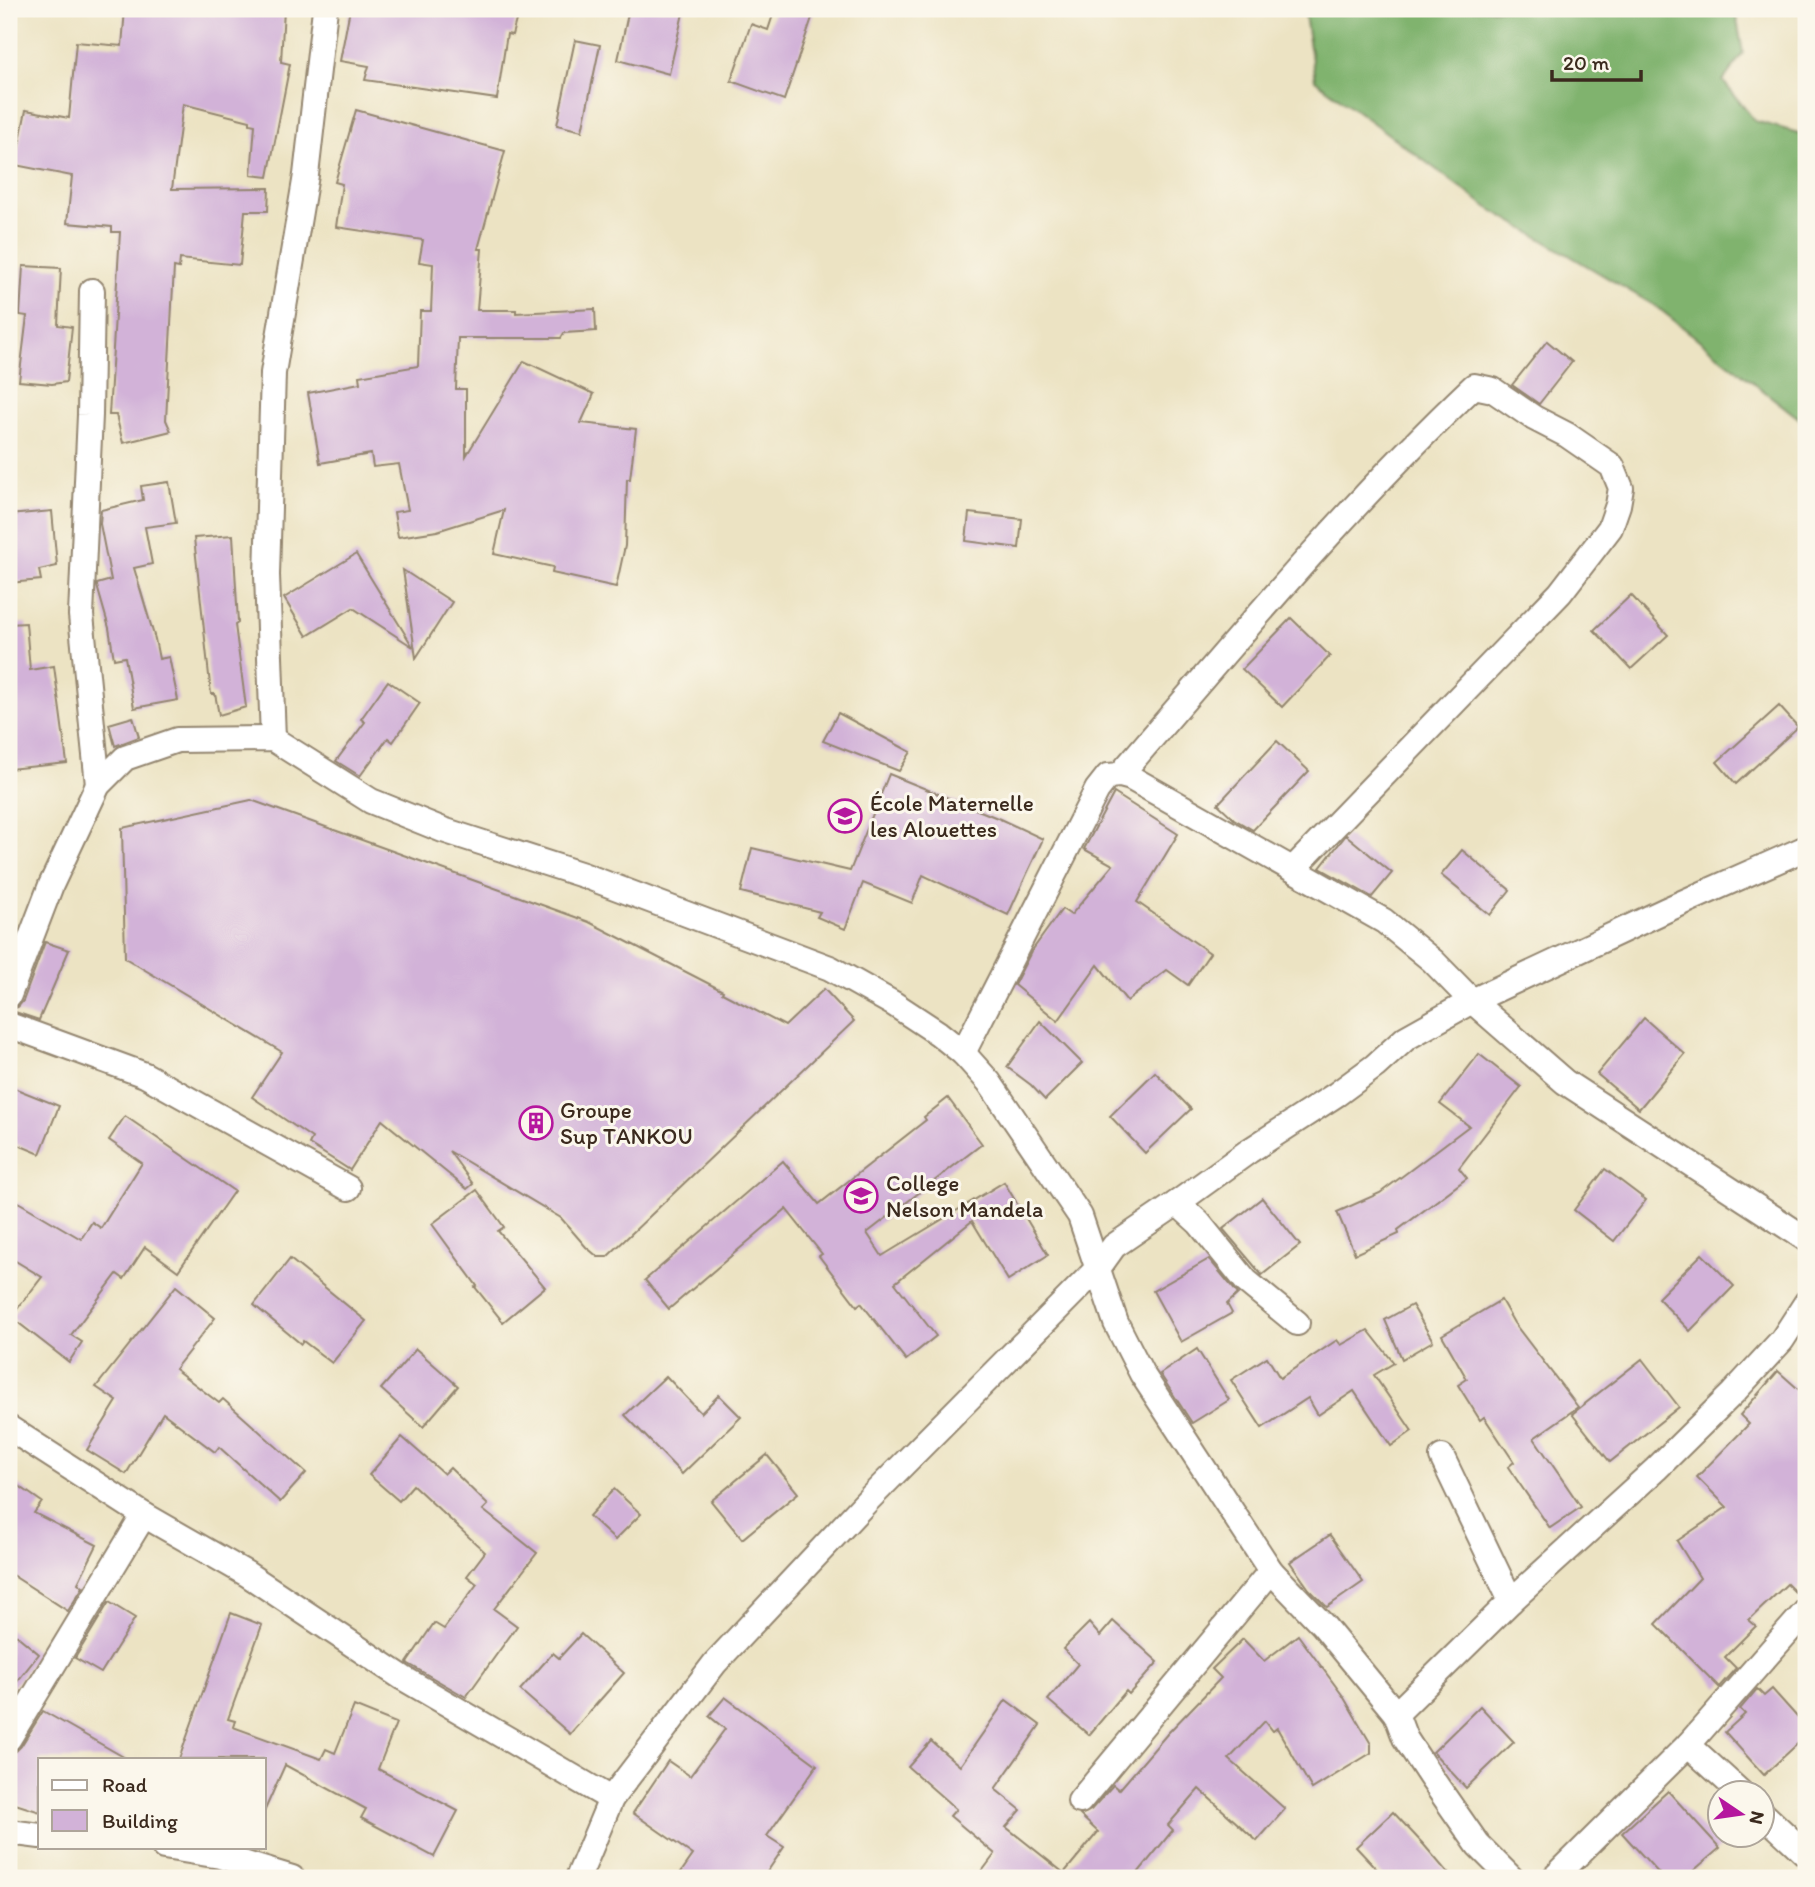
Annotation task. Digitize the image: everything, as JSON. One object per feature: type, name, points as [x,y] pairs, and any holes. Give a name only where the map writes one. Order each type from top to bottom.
[{"type":"street","points":[[273,739],[267,575],[273,373],[306,175],[325,9]]},
{"type":"street","points":[[92,291],[90,415],[81,615],[98,785]]},
{"type":"street","points":[[1120,775],[1419,438],[1474,386],[1493,390],[1612,466],[1621,488],[1610,528],[1560,593],[1293,869]]},
{"type":"street","points":[[9,995],[51,885],[98,785],[125,758],[177,740],[273,739],[372,802],[443,830],[583,876],[830,968],[894,1004],[963,1052],[989,1082],[1080,1216],[1116,1323],[1142,1374],[1271,1572],[1323,1625],[1396,1714],[1405,1738],[1439,1790],[1478,1845],[1511,1878]]},
{"type":"street","points":[[963,1052],[1097,790],[1108,776],[1120,775],[1131,778],[1384,921],[1433,961],[1472,1001],[1565,1082],[1806,1239]]},
{"type":"street","points":[[578,1878],[611,1799],[715,1663],[878,1490],[1099,1267],[1114,1246],[1249,1151],[1337,1094],[1375,1066],[1406,1038],[1472,1001],[1806,848]]},
{"type":"street","points":[[9,1025],[145,1075],[348,1188]]},
{"type":"street","points":[[1177,1203],[1199,1223],[1246,1281],[1297,1323]]},
{"type":"street","points":[[1396,1714],[1511,1601],[1656,1469],[1733,1393],[1782,1340],[1806,1303]]},
{"type":"street","points":[[9,1428],[144,1515],[247,1574],[403,1678],[611,1799]]},
{"type":"street","points":[[1442,1457],[1511,1601]]},
{"type":"street","points":[[9,1738],[144,1515]]},
{"type":"street","points":[[1080,1801],[1271,1572]]},
{"type":"street","points":[[1554,1878],[1688,1745],[1806,1611]]},
{"type":"street","points":[[1688,1745],[1724,1778]]},
{"type":"street","points":[[1776,1826],[1806,1854]]},
{"type":"street","points":[[9,1832],[38,1836]]},
{"type":"street","points":[[169,1848],[220,1857],[292,1878]]},
{"type":"green space","points":[[1304,9],[1735,9],[1743,53],[1723,81],[1755,121],[1806,135],[1806,424],[1657,307],[1487,207],[1315,80]]},
{"type":"building","points":[[125,9],[284,9],[281,62],[290,64],[268,177],[251,175],[255,125],[250,124],[250,121],[183,104],[172,189],[269,188],[268,211],[245,211],[240,265],[180,259],[179,268],[174,267],[166,420],[171,431],[123,443],[116,415],[109,415],[120,232],[112,232],[112,227],[67,223],[72,176],[15,165],[26,110],[69,118],[76,42],[122,46]]},
{"type":"building","points":[[350,9],[519,9],[512,35],[507,34],[497,99],[365,80],[369,66],[340,61]]},
{"type":"building","points":[[629,9],[684,9],[669,74],[618,60]]},
{"type":"building","points":[[775,9],[815,9],[784,100],[731,81],[751,24],[768,30]]},
{"type":"building","points":[[575,40],[600,45],[582,131],[557,125]]},
{"type":"building","points":[[356,110],[505,151],[478,249],[482,249],[477,310],[516,310],[516,313],[595,309],[596,331],[564,333],[561,338],[458,338],[456,389],[466,389],[466,456],[524,361],[594,394],[581,423],[636,429],[630,479],[627,479],[625,546],[616,587],[552,573],[553,567],[494,554],[504,510],[437,531],[398,537],[394,512],[408,510],[399,464],[373,467],[371,454],[320,463],[308,393],[360,383],[359,376],[418,366],[420,311],[431,311],[433,264],[419,262],[423,240],[336,227],[342,184],[335,182]]},
{"type":"building","points":[[23,266],[61,268],[58,325],[72,327],[66,382],[52,384],[19,381],[27,316],[20,315]]},
{"type":"building","points":[[1547,341],[1572,362],[1539,404],[1512,385]]},
{"type":"building","points":[[169,482],[176,523],[145,527],[152,564],[134,568],[159,659],[169,657],[178,700],[134,708],[125,657],[114,659],[109,628],[97,586],[111,580],[100,524],[101,510],[143,500],[141,486]]},
{"type":"building","points":[[52,511],[57,566],[39,570],[41,580],[9,583],[9,515]]},
{"type":"building","points":[[969,513],[1022,519],[1019,548],[966,541]]},
{"type":"building","points":[[233,535],[238,623],[235,625],[246,707],[219,715],[215,694],[211,694],[194,538]]},
{"type":"building","points":[[356,554],[413,647],[353,608],[307,636],[284,598]]},
{"type":"building","points":[[403,570],[452,602],[416,658]]},
{"type":"building","points":[[1631,595],[1668,635],[1631,669],[1594,630]]},
{"type":"building","points":[[1291,618],[1330,656],[1282,707],[1242,669]]},
{"type":"building","points":[[26,623],[30,670],[54,666],[67,763],[9,769],[9,624]]},
{"type":"building","points":[[388,681],[420,703],[393,742],[388,738],[360,776],[336,761],[365,722],[361,719]]},
{"type":"building","points":[[1779,706],[1798,727],[1736,784],[1717,762]]},
{"type":"building","points":[[838,713],[911,752],[899,771],[823,741]]},
{"type":"building","points":[[133,717],[139,737],[115,746],[109,724]]},
{"type":"building","points":[[1277,741],[1309,771],[1253,830],[1234,819],[1218,804]]},
{"type":"building","points":[[889,774],[1043,839],[1008,915],[923,875],[912,903],[863,883],[845,929],[817,917],[820,912],[741,892],[752,848],[850,871]]},
{"type":"building","points":[[1114,793],[1178,834],[1137,902],[1210,953],[1188,985],[1167,970],[1127,1001],[1098,965],[1058,1021],[1014,985],[1031,952],[1062,909],[1071,915],[1113,865],[1084,849]]},
{"type":"building","name":"Groupe Sup TANKOU","points":[[251,800],[589,922],[785,1026],[824,989],[854,1021],[607,1257],[598,1257],[586,1247],[561,1218],[449,1151],[473,1184],[467,1189],[382,1120],[350,1170],[309,1144],[312,1138],[252,1097],[282,1052],[125,958],[122,828]]},
{"type":"building","points":[[1346,835],[1392,873],[1372,897],[1320,868]]},
{"type":"building","points":[[1462,850],[1510,890],[1490,915],[1441,875]]},
{"type":"building","points":[[9,928],[17,931],[9,954]]},
{"type":"building","points":[[45,942],[69,950],[39,1020],[9,1010],[18,1007],[23,1001]]},
{"type":"building","points":[[1644,1018],[1685,1054],[1639,1109],[1597,1074]]},
{"type":"building","points":[[1040,1021],[1082,1063],[1045,1100],[1031,1085],[1007,1067]]},
{"type":"building","points":[[1479,1054],[1521,1087],[1459,1168],[1467,1178],[1398,1230],[1399,1234],[1355,1254],[1337,1212],[1380,1193],[1469,1126],[1440,1104]]},
{"type":"building","points":[[1155,1072],[1191,1109],[1145,1153],[1110,1116]]},
{"type":"building","points":[[9,1086],[59,1106],[40,1154],[9,1141]]},
{"type":"building","points":[[948,1098],[982,1144],[867,1233],[882,1256],[1004,1182],[1048,1255],[1008,1280],[972,1221],[895,1283],[936,1336],[906,1360],[861,1303],[857,1306],[819,1256],[822,1254],[786,1209],[669,1309],[645,1280],[783,1161],[819,1204],[926,1120],[924,1117]]},
{"type":"building","points":[[125,1116],[234,1191],[178,1271],[145,1247],[124,1279],[117,1274],[71,1335],[82,1342],[69,1362],[11,1317],[42,1277],[9,1257],[9,1217],[18,1202],[81,1239],[92,1222],[101,1228],[142,1163],[109,1140]]},
{"type":"building","points":[[1605,1169],[1646,1200],[1614,1241],[1574,1210]]},
{"type":"building","points":[[477,1190],[504,1227],[498,1231],[545,1287],[503,1322],[475,1287],[477,1286],[432,1224]]},
{"type":"building","points":[[1262,1198],[1300,1245],[1262,1275],[1223,1229]]},
{"type":"building","points":[[1702,1254],[1734,1286],[1690,1331],[1658,1298]]},
{"type":"building","points":[[290,1259],[366,1321],[332,1363],[303,1341],[301,1344],[254,1305]]},
{"type":"building","points":[[1209,1259],[1238,1294],[1227,1304],[1232,1313],[1181,1342],[1153,1291]]},
{"type":"building","points":[[176,1286],[215,1318],[175,1369],[219,1403],[223,1399],[306,1473],[280,1502],[219,1447],[215,1452],[163,1413],[126,1474],[87,1450],[117,1401],[96,1387]]},
{"type":"building","points":[[1501,1300],[1514,1323],[1578,1407],[1534,1438],[1581,1507],[1550,1528],[1508,1467],[1514,1462],[1484,1417],[1480,1420],[1458,1385],[1467,1379],[1442,1335]]},
{"type":"building","points":[[1412,1305],[1433,1341],[1402,1359],[1385,1320]]},
{"type":"building","points":[[1368,1330],[1394,1363],[1374,1375],[1412,1431],[1391,1446],[1354,1391],[1318,1415],[1308,1398],[1262,1428],[1231,1380],[1267,1357],[1280,1378],[1337,1340],[1341,1345]]},
{"type":"building","points":[[416,1349],[458,1386],[423,1427],[381,1389]]},
{"type":"building","points":[[1197,1349],[1229,1400],[1192,1423],[1160,1374]]},
{"type":"building","points":[[1642,1359],[1679,1407],[1610,1462],[1572,1414]]},
{"type":"building","points":[[1778,1371],[1806,1396],[1806,1580],[1795,1592],[1787,1584],[1749,1620],[1756,1626],[1725,1657],[1736,1668],[1719,1687],[1656,1624],[1700,1578],[1677,1541],[1727,1507],[1697,1477],[1749,1424],[1740,1415]]},
{"type":"building","points":[[666,1376],[701,1413],[719,1395],[741,1417],[682,1474],[625,1415]]},
{"type":"building","points":[[402,1437],[444,1474],[450,1468],[488,1505],[483,1510],[537,1553],[494,1609],[517,1626],[466,1697],[407,1663],[434,1623],[444,1629],[477,1584],[467,1576],[485,1552],[413,1485],[399,1501],[369,1475]]},
{"type":"building","points":[[767,1455],[798,1493],[742,1539],[711,1501]]},
{"type":"building","points":[[9,1479],[42,1502],[34,1513],[97,1545],[78,1583],[83,1587],[68,1611],[9,1573]]},
{"type":"building","points":[[614,1489],[641,1514],[615,1540],[589,1516]]},
{"type":"building","points":[[1330,1535],[1363,1582],[1327,1607],[1309,1589],[1290,1562]]},
{"type":"building","points":[[109,1602],[135,1618],[101,1673],[75,1658]]},
{"type":"building","points":[[231,1613],[262,1625],[228,1719],[235,1721],[233,1727],[321,1759],[326,1749],[335,1753],[354,1706],[396,1723],[378,1769],[458,1811],[434,1857],[361,1818],[366,1809],[285,1765],[266,1808],[266,1758],[179,1758]]},
{"type":"building","points":[[1113,1621],[1158,1662],[1129,1694],[1126,1691],[1089,1735],[1048,1700],[1078,1664],[1063,1649],[1089,1623],[1100,1636]]},
{"type":"building","points":[[9,1629],[39,1654],[9,1692]]},
{"type":"building","points":[[581,1634],[624,1673],[570,1734],[520,1690],[553,1653],[559,1658]]},
{"type":"building","points":[[1298,1635],[1343,1696],[1371,1744],[1371,1753],[1312,1789],[1277,1728],[1273,1731],[1265,1721],[1229,1759],[1285,1809],[1257,1841],[1199,1789],[1168,1825],[1173,1830],[1134,1878],[977,1878],[995,1854],[950,1816],[956,1809],[908,1767],[931,1741],[960,1766],[1006,1700],[1040,1725],[995,1789],[1021,1810],[1006,1827],[1064,1873],[1098,1832],[1080,1815],[1091,1810],[1113,1785],[1119,1790],[1168,1733],[1221,1678],[1212,1669],[1243,1639],[1264,1661]]},
{"type":"building","points":[[1757,1689],[1764,1696],[1772,1689],[1806,1727],[1806,1736],[1764,1775],[1725,1732],[1745,1714],[1740,1709]]},
{"type":"building","points":[[9,1692],[17,1696],[9,1710]]},
{"type":"building","points":[[725,1697],[817,1765],[767,1836],[784,1847],[763,1878],[677,1878],[693,1855],[633,1813],[668,1761],[690,1776],[725,1729],[709,1716]]},
{"type":"building","points":[[1480,1706],[1514,1742],[1466,1788],[1433,1752]]},
{"type":"building","points":[[43,1711],[125,1758],[38,1758],[38,1811],[9,1802],[9,1753],[21,1746]]},
{"type":"building","points":[[1668,1791],[1706,1833],[1706,1848],[1720,1848],[1685,1878],[1663,1878],[1622,1833]]},
{"type":"building","points":[[1393,1812],[1452,1878],[1385,1878],[1356,1847]]},
{"type":"place","name":"École Maternelle les Alouettes","points":[[845,816]]},
{"type":"place","name":"Groupe Sup TANKOU","points":[[536,1123]]},
{"type":"place","name":"College Nelson Mandela","points":[[861,1196]]}]
